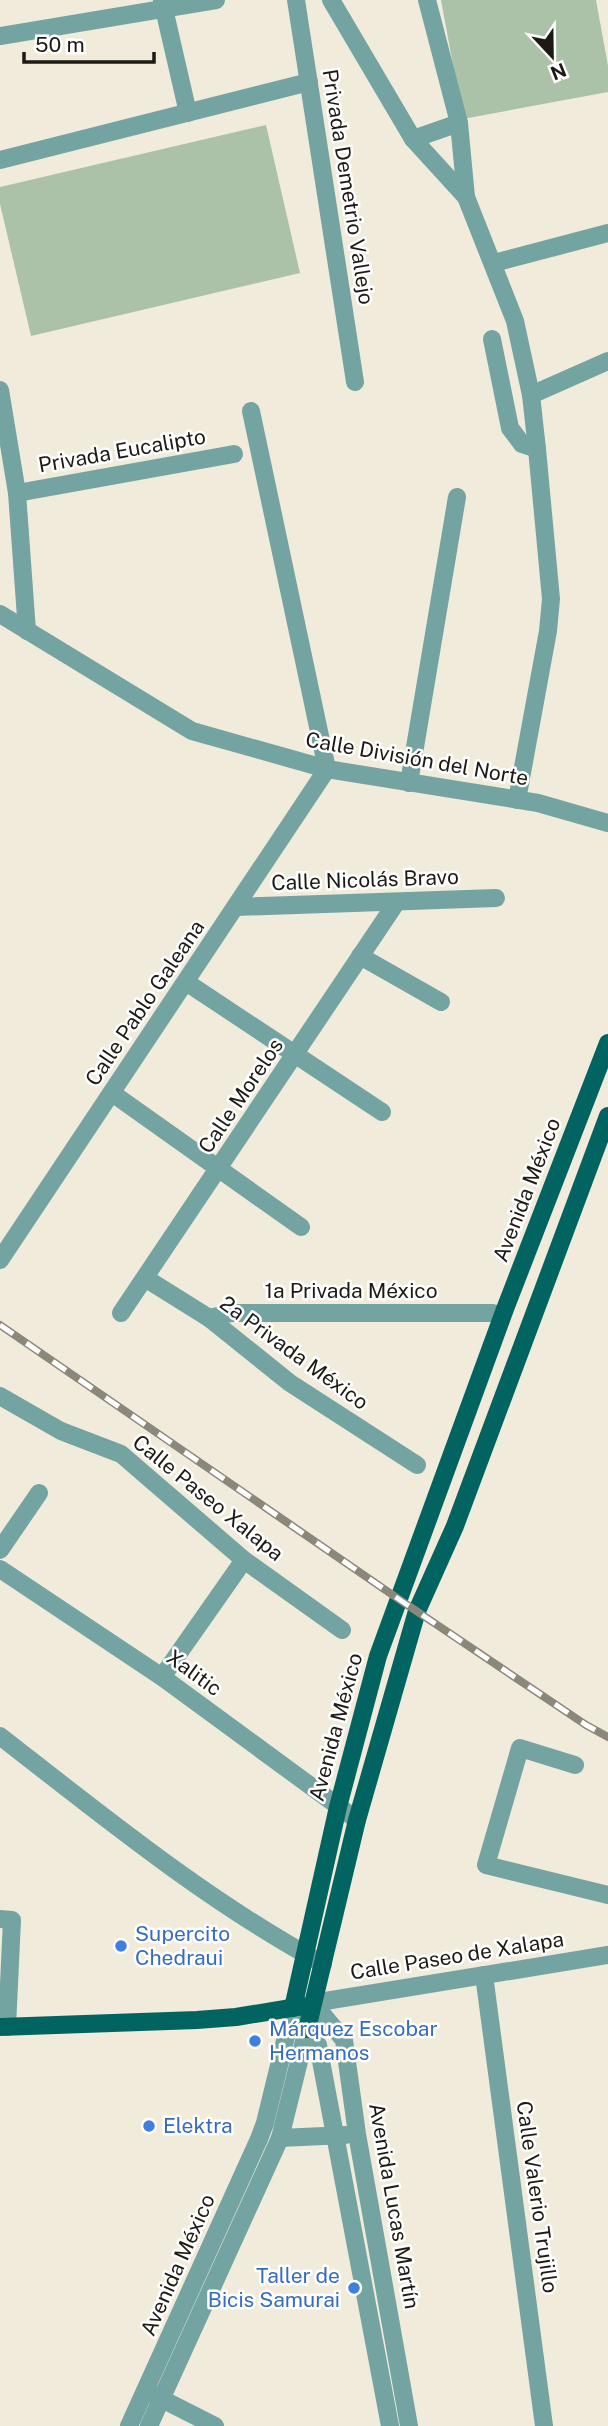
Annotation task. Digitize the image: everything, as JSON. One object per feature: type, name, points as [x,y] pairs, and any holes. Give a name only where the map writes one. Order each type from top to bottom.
[{"type":"main road","name":"Avenida México","points":[[293,2008],[338,1807],[378,1656],[505,1309],[608,1043]]},
{"type":"main road","name":"Avenida México","points":[[307,2029],[357,1820],[417,1611],[455,1526],[608,1116]]},
{"type":"main road","points":[[429,1514],[455,1526]]},
{"type":"main road","points":[[3,2027],[236,2017],[313,2003]]},
{"type":"street","points":[[0,36],[163,4],[216,0]]},
{"type":"street","name":"Privada Demetrio Vallejo","points":[[296,0],[355,382]]},
{"type":"street","points":[[331,0],[413,139],[466,197]]},
{"type":"street","points":[[427,0],[459,123],[466,197],[515,321],[531,395],[551,599],[548,631],[517,800]]},
{"type":"street","points":[[163,4],[188,113]]},
{"type":"street","points":[[0,160],[309,82]]},
{"type":"street","points":[[413,139],[459,123]]},
{"type":"street","points":[[494,263],[608,233]]},
{"type":"street","points":[[492,340],[510,428],[522,444],[537,449]]},
{"type":"street","points":[[531,395],[608,361]]},
{"type":"street","points":[[0,390],[17,492],[27,631]]},
{"type":"street","points":[[251,411],[327,769]]},
{"type":"street","name":"Privada Eucalipto","points":[[17,492],[234,454]]},
{"type":"street","points":[[410,783],[457,497]]},
{"type":"street","name":"Calle División del Norte","points":[[0,613],[192,731],[327,769],[538,803],[608,823]]},
{"type":"street","name":"Calle Pablo Galeana","points":[[0,1260],[327,769]]},
{"type":"street","name":"Calle Nicolás Bravo","points":[[236,907],[496,898]]},
{"type":"street","name":"Calle Morelos","points":[[121,1313],[396,902]]},
{"type":"street","points":[[360,956],[442,1002]]},
{"type":"street","points":[[186,982],[382,1112]]},
{"type":"street","points":[[113,1093],[301,1227]]},
{"type":"street","name":"2a Privada México","points":[[145,1278],[209,1318],[290,1383],[417,1465]]},
{"type":"street","name":"1a Privada México","points":[[209,1318],[231,1313],[493,1313]]},
{"type":"street","name":"Calle Paseo Xalapa","points":[[0,1395],[61,1431],[121,1454],[244,1560],[342,1630]]},
{"type":"street","points":[[0,1550],[39,1493]]},
{"type":"street","points":[[162,1677],[244,1560]]},
{"type":"street","name":"Xalitic","points":[[0,1569],[162,1677],[357,1820]]},
{"type":"street","points":[[0,1736],[135,1842],[214,1898],[324,1964]]},
{"type":"street","points":[[575,1765],[520,1748],[486,1865],[608,1895]]},
{"type":"street","points":[[0,1919],[12,1920],[3,2027]]},
{"type":"street","name":"Calle Paseo de Xalapa","points":[[313,2003],[608,1955]]},
{"type":"street","name":"Calle Valerio Trujillo","points":[[484,1975],[544,2426]]},
{"type":"street","name":"Avenida Lucas Martín","points":[[313,2003],[344,2040],[357,2133],[409,2426]]},
{"type":"street","name":"Avenida Lucas Martín","points":[[293,2008],[318,2045],[390,2426]]},
{"type":"street","name":"Avenida México","points":[[149,2426],[153,2394],[265,2123],[293,2008]]},
{"type":"street","name":"Avenida México","points":[[129,2426],[153,2394],[280,2138],[307,2029]]},
{"type":"street","points":[[280,2138],[357,2133]]},
{"type":"street","points":[[153,2394],[215,2426]]},
{"type":"green space","points":[[441,0],[596,0],[608,66],[608,92],[463,119]]},
{"type":"green space","points":[[266,125],[300,273],[31,336],[0,204],[0,187]]},
{"type":"railway","points":[[0,1325],[400,1600],[608,1737]]},
{"type":"place","name":"Supercito Chedraui","points":[[121,1946]]},
{"type":"place","name":"Márquez Escobar Hermanos","points":[[255,2041]]},
{"type":"place","name":"Elektra","points":[[149,2126]]},
{"type":"place","name":"Taller de Bicis Samurai","points":[[354,2288]]}]
